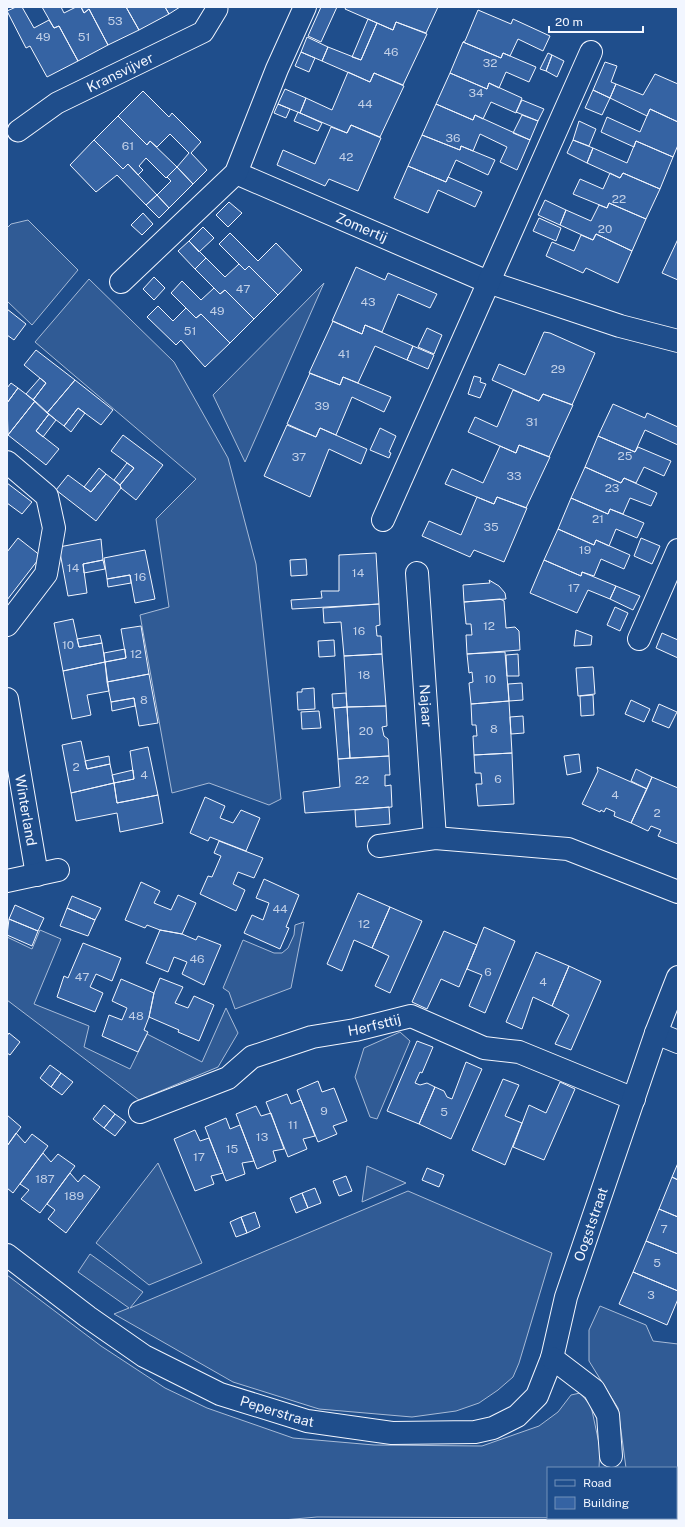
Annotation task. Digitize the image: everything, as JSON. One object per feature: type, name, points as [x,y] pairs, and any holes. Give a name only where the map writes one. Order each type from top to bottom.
[{"type":"street","points":[[121,282],[236,173],[277,69],[305,7]]},
{"type":"street","name":"Kransvijver","points":[[18,131],[57,103],[203,32],[217,9]]},
{"type":"street","points":[[383,520],[591,52]]},
{"type":"street","name":"Zomertij","points":[[236,173],[488,282],[620,326],[678,341]]},
{"type":"street","points":[[7,462],[47,496],[54,528],[46,574],[7,625]]},
{"type":"street","points":[[639,639],[678,550]]},
{"type":"street","name":"Najaar","points":[[417,573],[435,838]]},
{"type":"street","name":"Winterland","points":[[7,699],[47,872],[7,881]]},
{"type":"street","points":[[379,846],[435,838],[568,849],[678,892]]},
{"type":"street","name":"Oogststraat","points":[[552,1358],[566,1297],[656,1033],[678,977]]},
{"type":"street","name":"Herfsttij","points":[[140,1112],[228,1078],[252,1057],[312,1037],[355,1030],[411,1016],[484,1048],[519,1052],[634,1099]]},
{"type":"street","points":[[656,1033],[678,1042]]},
{"type":"street","name":"Peperstraat","points":[[7,1255],[88,1318],[144,1356],[220,1394],[307,1421],[392,1433],[475,1432],[493,1428],[517,1416],[537,1396],[552,1358]]},
{"type":"street","points":[[552,1358],[594,1390],[608,1415],[611,1456]]},
{"type":"shaded area","points":[[28,220],[78,270],[32,325],[7,301],[7,228],[11,224]]},
{"type":"shaded area","points":[[89,279],[174,362],[228,458],[256,564],[281,799],[269,805],[209,783],[172,793],[140,615],[169,607],[156,519],[196,479],[35,342]]},
{"type":"shaded area","points":[[324,283],[245,462],[213,395]]},
{"type":"shaded area","points":[[304,922],[291,988],[235,1009],[229,992],[223,988],[243,940],[274,953],[282,953],[288,948],[294,935],[295,925]]},
{"type":"shaded area","points":[[40,930],[61,939],[34,1004],[89,1026],[84,1047],[130,1069],[147,1034],[202,1062],[226,1008],[238,1033],[218,1067],[139,1100],[7,1000],[7,937],[32,949]]},
{"type":"shaded area","points":[[400,1032],[410,1041],[377,1119],[370,1117],[355,1077],[364,1048]]},
{"type":"shaded area","points":[[158,1163],[202,1263],[149,1285],[96,1243]]},
{"type":"shaded area","points":[[367,1166],[406,1183],[362,1202]]},
{"type":"shaded area","points":[[408,1191],[552,1253],[519,1363],[513,1377],[498,1390],[479,1403],[456,1411],[412,1417],[319,1409],[233,1382],[114,1314],[129,1308],[78,1272],[90,1254],[143,1292],[130,1308]]},
{"type":"shaded area","points":[[7,1275],[101,1346],[165,1388],[207,1408],[293,1438],[374,1445],[482,1446],[539,1426],[558,1412],[571,1395],[580,1393],[591,1406],[600,1448],[599,1467],[547,1467],[547,1518],[317,1517],[283,1520],[7,1520]]},
{"type":"shaded area","points":[[600,1306],[646,1325],[653,1341],[678,1344],[678,1520],[622,1520],[677,1519],[677,1467],[626,1467],[618,1408],[589,1361],[589,1330]]},
{"type":"building","points":[[16,7],[22,7],[34,28],[49,20],[54,28],[59,26],[78,61],[47,77],[30,46],[26,48],[7,11]]},
{"type":"building","points":[[42,7],[61,7],[64,13],[76,7],[81,7],[84,13],[89,9],[108,45],[78,61],[59,26],[54,28]]},
{"type":"building","points":[[81,7],[126,7],[139,30],[108,45],[89,9],[84,13]]},
{"type":"building","points":[[126,7],[165,7],[169,14],[139,30]]},
{"type":"building","points":[[165,7],[180,7],[169,14]]},
{"type":"building","points":[[321,7],[337,7],[321,42],[308,36]]},
{"type":"building","points":[[346,7],[438,7],[426,33],[396,22],[393,30],[345,9]]},
{"type":"building","points":[[478,10],[511,24],[513,19],[550,36],[543,51],[518,39],[510,56],[503,53],[501,58],[463,42],[465,41]]},
{"type":"building","points":[[368,19],[377,23],[361,60],[352,57]]},
{"type":"building","points":[[396,22],[427,34],[403,85],[374,73],[370,82],[322,61],[328,47],[361,60],[377,23],[393,30]]},
{"type":"building","points":[[307,37],[328,47],[322,61],[301,52]]},
{"type":"building","points":[[463,42],[501,58],[503,53],[536,67],[529,82],[506,72],[499,88],[489,83],[487,89],[450,73]]},
{"type":"building","points":[[301,52],[315,58],[309,72],[295,66]]},
{"type":"building","points":[[548,53],[552,55],[546,71],[540,69]]},
{"type":"building","points":[[552,55],[564,61],[557,77],[546,71]]},
{"type":"building","points":[[605,62],[617,66],[611,82],[616,84],[610,98],[593,90]]},
{"type":"building","points":[[348,72],[370,82],[374,73],[404,86],[380,137],[351,125],[347,133],[300,113],[306,98],[332,110]]},
{"type":"building","points":[[450,73],[487,89],[489,83],[522,98],[516,113],[491,102],[483,119],[475,115],[473,120],[436,104]]},
{"type":"building","points":[[655,74],[678,84],[678,122],[650,109],[647,116],[610,98],[616,84],[643,95]]},
{"type":"building","points":[[285,89],[306,98],[300,113],[278,104]]},
{"type":"building","points":[[593,90],[610,98],[602,115],[585,108]]},
{"type":"building","points":[[143,91],[169,117],[172,113],[201,142],[191,153],[207,170],[193,184],[177,167],[189,153],[170,134],[157,147],[150,141],[147,145],[118,116]]},
{"type":"building","points":[[522,100],[544,109],[538,121],[516,112]]},
{"type":"building","points":[[278,104],[290,109],[286,118],[274,113]]},
{"type":"building","points":[[436,104],[473,120],[475,115],[530,140],[517,170],[500,162],[507,147],[480,134],[473,151],[461,146],[460,150],[422,135]]},
{"type":"building","points":[[650,109],[678,122],[678,145],[673,157],[636,141],[634,147],[601,132],[607,117],[640,132]]},
{"type":"building","points":[[298,112],[322,123],[318,131],[294,121]]},
{"type":"building","points":[[522,115],[538,121],[530,140],[513,133]]},
{"type":"building","points":[[118,116],[147,145],[150,141],[177,167],[166,178],[146,158],[139,166],[143,170],[138,175],[128,164],[123,169],[94,140]]},
{"type":"building","points":[[579,121],[596,129],[589,146],[573,140]]},
{"type":"building","points":[[351,125],[381,138],[358,191],[329,179],[325,186],[277,165],[283,150],[315,164],[331,127],[347,133]]},
{"type":"building","points":[[422,135],[460,150],[461,146],[495,160],[488,175],[456,160],[446,182],[408,166]]},
{"type":"building","points":[[94,140],[123,169],[128,164],[157,195],[146,205],[117,175],[96,192],[70,165]]},
{"type":"building","points":[[573,140],[593,148],[587,163],[567,153]]},
{"type":"building","points":[[636,141],[673,157],[660,189],[623,173],[620,178],[587,163],[593,148],[627,163]]},
{"type":"building","points":[[408,166],[446,182],[448,177],[482,192],[475,207],[438,190],[428,213],[394,198]]},
{"type":"building","points":[[177,167],[193,184],[169,208],[157,195],[171,181],[167,177]]},
{"type":"building","points":[[610,173],[620,178],[623,173],[660,189],[646,219],[609,203],[607,208],[573,194],[580,179],[603,189]]},
{"type":"building","points":[[157,195],[169,208],[159,218],[146,205]]},
{"type":"building","points":[[545,200],[566,210],[560,225],[538,215]]},
{"type":"building","points":[[229,202],[242,213],[228,227],[216,215]]},
{"type":"building","points":[[609,203],[646,219],[632,251],[596,234],[593,240],[560,225],[566,210],[591,221],[599,205],[607,208]]},
{"type":"building","points":[[143,213],[153,224],[142,235],[131,225]]},
{"type":"building","points":[[539,218],[561,228],[556,241],[533,231]]},
{"type":"building","points":[[203,227],[214,238],[199,252],[189,241]]},
{"type":"building","points":[[230,233],[258,261],[276,243],[302,270],[278,295],[249,266],[245,270],[219,244]]},
{"type":"building","points":[[596,234],[632,251],[618,283],[586,268],[583,273],[546,256],[552,242],[574,251],[581,235],[593,240]]},
{"type":"building","points":[[678,239],[678,280],[662,273]]},
{"type":"building","points":[[189,241],[206,258],[195,269],[178,251]]},
{"type":"building","points":[[206,258],[225,277],[239,264],[245,270],[249,266],[278,295],[254,319],[225,290],[220,294],[195,269]]},
{"type":"building","points":[[356,267],[385,280],[388,273],[437,294],[430,308],[398,294],[382,332],[365,325],[362,334],[332,321]]},
{"type":"building","points":[[154,277],[165,288],[154,300],[143,289]]},
{"type":"building","points":[[182,281],[201,300],[214,288],[220,294],[225,290],[254,319],[230,343],[201,314],[196,318],[171,293]]},
{"type":"building","points":[[158,306],[173,321],[186,308],[196,318],[201,314],[230,343],[205,367],[181,340],[176,345],[147,317]]},
{"type":"building","points":[[7,309],[26,324],[14,340],[7,335]]},
{"type":"building","points":[[333,321],[362,334],[365,325],[413,346],[407,360],[375,346],[358,383],[343,377],[340,385],[309,373]]},
{"type":"building","points":[[427,328],[442,335],[434,354],[418,347]]},
{"type":"building","points":[[544,332],[550,333],[595,353],[572,405],[543,394],[539,401],[492,380],[499,364],[525,375]]},
{"type":"building","points":[[413,346],[434,355],[428,369],[407,360]]},
{"type":"building","points":[[36,350],[75,380],[47,413],[33,400],[46,383],[24,365]]},
{"type":"building","points":[[310,373],[340,385],[343,377],[391,397],[384,412],[352,397],[336,435],[320,428],[316,437],[287,424]]},
{"type":"building","points":[[474,376],[481,378],[480,382],[486,384],[480,398],[468,394]]},
{"type":"building","points":[[40,378],[46,383],[33,400],[26,394]]},
{"type":"building","points":[[75,380],[113,410],[101,425],[78,408],[64,426],[47,413]]},
{"type":"building","points":[[11,383],[18,388],[7,403],[7,388]]},
{"type":"building","points":[[18,388],[35,401],[8,435],[7,403]]},
{"type":"building","points":[[513,390],[539,401],[543,394],[573,405],[549,457],[519,445],[516,453],[468,432],[475,417],[497,427]]},
{"type":"building","points":[[35,401],[49,414],[36,431],[59,449],[46,465],[8,435]]},
{"type":"building","points":[[613,404],[645,418],[647,413],[678,427],[678,445],[645,430],[635,452],[598,436]]},
{"type":"building","points":[[78,408],[85,413],[71,432],[64,426]]},
{"type":"building","points":[[49,414],[56,420],[43,437],[36,431]]},
{"type":"building","points":[[287,425],[316,437],[320,428],[367,449],[361,464],[329,449],[310,497],[264,476]]},
{"type":"building","points":[[380,428],[396,436],[389,452],[391,453],[389,458],[370,450]]},
{"type":"building","points":[[123,435],[163,465],[136,500],[121,488],[120,485],[134,468],[111,451]]},
{"type":"building","points":[[598,436],[635,452],[638,447],[671,461],[664,476],[644,467],[636,483],[624,478],[621,483],[585,467]]},
{"type":"building","points":[[519,445],[550,457],[526,508],[497,497],[494,504],[445,484],[452,469],[483,483],[500,446],[516,453]]},
{"type":"building","points":[[127,463],[134,468],[120,485],[114,480]]},
{"type":"building","points":[[585,467],[621,483],[624,478],[657,493],[651,506],[630,498],[623,514],[610,509],[608,514],[571,498]]},
{"type":"building","points":[[99,468],[106,474],[91,492],[84,487]]},
{"type":"building","points":[[106,474],[120,485],[121,488],[96,521],[56,490],[68,475],[91,492]]},
{"type":"building","points":[[7,483],[32,502],[22,514],[7,503]]},
{"type":"building","points":[[477,497],[494,504],[497,497],[527,508],[504,562],[474,550],[470,557],[422,536],[429,521],[461,535]]},
{"type":"building","points":[[571,498],[608,514],[610,509],[644,523],[637,538],[616,529],[609,546],[596,540],[594,545],[558,529]]},
{"type":"building","points":[[558,529],[594,545],[596,540],[630,555],[624,569],[601,559],[594,576],[582,572],[581,576],[544,560]]},
{"type":"building","points":[[18,538],[41,556],[7,600],[7,552]]},
{"type":"building","points":[[641,538],[660,546],[652,564],[634,556]]},
{"type":"building","points":[[101,539],[103,560],[83,564],[87,593],[68,596],[59,547]]},
{"type":"building","points":[[145,550],[155,599],[135,603],[130,575],[107,579],[104,558]]},
{"type":"building","points":[[376,553],[379,604],[292,609],[291,600],[322,598],[321,591],[339,591],[339,555]]},
{"type":"building","points":[[306,559],[307,575],[291,576],[290,560]]},
{"type":"building","points":[[103,560],[105,569],[84,573],[83,564]]},
{"type":"building","points":[[544,560],[581,576],[582,572],[616,586],[610,599],[588,590],[577,613],[530,593]]},
{"type":"building","points":[[130,575],[131,583],[108,587],[107,579]]},
{"type":"building","points":[[489,580],[499,586],[505,593],[506,599],[464,602],[463,585],[490,583]]},
{"type":"building","points":[[616,586],[640,596],[633,610],[610,599]]},
{"type":"building","points":[[500,599],[504,601],[506,628],[515,627],[519,631],[520,650],[467,654],[466,635],[472,635],[471,624],[466,624],[464,602]]},
{"type":"building","points":[[379,604],[380,625],[376,626],[377,636],[381,636],[382,654],[344,656],[341,622],[324,623],[323,608]]},
{"type":"building","points":[[615,607],[628,613],[620,631],[607,625]]},
{"type":"building","points":[[73,619],[79,647],[102,643],[105,662],[63,671],[54,623]]},
{"type":"building","points":[[141,626],[149,674],[107,682],[105,662],[126,658],[121,629]]},
{"type":"building","points":[[576,630],[592,636],[591,645],[574,646]]},
{"type":"building","points":[[662,633],[678,640],[678,658],[656,648]]},
{"type":"building","points":[[100,635],[102,643],[79,647],[77,639]]},
{"type":"building","points":[[334,640],[335,656],[319,657],[318,641]]},
{"type":"building","points":[[125,649],[126,658],[105,662],[104,653]]},
{"type":"building","points":[[505,652],[509,701],[471,704],[469,683],[473,682],[472,672],[469,673],[467,654]]},
{"type":"building","points":[[382,654],[386,706],[347,707],[344,656]]},
{"type":"building","points":[[518,654],[519,676],[507,676],[506,655]]},
{"type":"building","points":[[105,662],[109,691],[87,695],[91,715],[72,719],[63,671]]},
{"type":"building","points":[[593,667],[595,694],[578,696],[576,668]]},
{"type":"building","points":[[149,674],[158,723],[139,726],[134,698],[111,702],[107,682]]},
{"type":"building","points":[[522,683],[523,700],[509,701],[508,684]]},
{"type":"building","points":[[314,688],[315,709],[298,710],[297,692],[302,692],[302,689]]},
{"type":"building","points":[[346,693],[347,707],[333,708],[332,694]]},
{"type":"building","points":[[593,695],[594,715],[581,716],[580,696]]},
{"type":"building","points":[[134,698],[135,706],[112,711],[111,702]]},
{"type":"building","points":[[631,700],[650,709],[644,722],[625,714]]},
{"type":"building","points":[[509,701],[512,753],[474,755],[473,736],[477,736],[476,725],[472,725],[471,704]]},
{"type":"building","points":[[659,704],[677,712],[669,728],[652,721]]},
{"type":"building","points":[[386,706],[387,726],[382,727],[384,736],[388,739],[389,756],[350,758],[347,707]]},
{"type":"building","points":[[347,707],[350,758],[338,759],[334,708]]},
{"type":"building","points":[[319,711],[321,728],[302,729],[301,712]]},
{"type":"building","points":[[523,716],[524,733],[511,734],[510,717]]},
{"type":"building","points":[[81,741],[87,769],[110,764],[114,783],[71,793],[62,745]]},
{"type":"building","points":[[148,747],[158,795],[117,803],[114,783],[134,779],[130,751]]},
{"type":"building","points":[[512,753],[514,804],[478,806],[476,784],[482,784],[481,773],[475,773],[474,755]]},
{"type":"building","points":[[579,754],[581,772],[567,775],[564,756]]},
{"type":"building","points":[[109,756],[110,764],[87,769],[85,761]]},
{"type":"building","points":[[389,756],[390,775],[385,775],[385,786],[391,785],[392,807],[305,813],[303,792],[340,787],[338,759]]},
{"type":"building","points":[[597,767],[647,789],[631,823],[614,816],[615,812],[606,808],[604,812],[601,810],[600,812],[582,804],[598,771]]},
{"type":"building","points":[[636,769],[652,777],[647,789],[631,781]]},
{"type":"building","points":[[133,770],[134,779],[114,783],[112,775]]},
{"type":"building","points":[[652,777],[678,788],[678,844],[658,836],[661,830],[651,826],[648,831],[631,823]]},
{"type":"building","points":[[114,783],[117,803],[158,795],[163,823],[120,832],[117,813],[76,821],[71,793]]},
{"type":"building","points":[[205,797],[225,806],[220,818],[233,823],[241,810],[260,818],[246,851],[210,837],[208,841],[190,833]]},
{"type":"building","points":[[389,807],[390,824],[356,827],[355,810]]},
{"type":"building","points":[[219,841],[263,858],[254,878],[238,872],[233,884],[245,890],[236,911],[200,894],[208,876],[212,877],[221,856],[214,853]]},
{"type":"building","points":[[264,879],[299,895],[286,927],[289,928],[280,949],[244,933],[252,915],[263,920],[269,903],[256,898]]},
{"type":"building","points":[[141,882],[160,891],[154,903],[171,910],[178,895],[196,903],[182,934],[160,930],[147,925],[145,928],[125,920]]},
{"type":"building","points":[[358,893],[390,907],[372,948],[354,940],[342,971],[327,964]]},
{"type":"building","points":[[72,896],[101,908],[95,920],[67,908]]},
{"type":"building","points":[[15,905],[44,918],[38,931],[9,919]]},
{"type":"building","points":[[390,907],[422,921],[390,993],[375,986],[389,956],[372,948]]},
{"type":"building","points":[[67,908],[95,920],[88,936],[60,926]]},
{"type":"building","points":[[9,919],[38,931],[32,946],[7,935]]},
{"type":"building","points":[[484,927],[515,941],[485,1013],[469,1006],[482,975],[467,969]]},
{"type":"building","points":[[160,930],[182,934],[196,940],[198,936],[221,945],[204,985],[182,974],[187,962],[174,957],[168,972],[146,963]]},
{"type":"building","points":[[444,931],[477,945],[459,987],[441,979],[427,1009],[412,1002]]},
{"type":"building","points":[[83,943],[121,958],[112,981],[96,974],[90,987],[103,993],[95,1012],[57,997],[64,976],[68,978]]},
{"type":"building","points":[[536,952],[569,966],[552,1006],[533,997],[522,1029],[506,1022]]},
{"type":"building","points":[[569,966],[601,981],[571,1050],[555,1044],[569,1015],[552,1006]]},
{"type":"building","points":[[160,978],[183,987],[175,1003],[188,1008],[194,996],[214,1005],[199,1041],[178,1032],[179,1030],[149,1017],[154,993]]},
{"type":"building","points":[[121,979],[154,993],[149,1017],[144,1030],[148,1032],[138,1052],[102,1036],[109,1015],[122,1020],[127,1008],[112,1001]]},
{"type":"building","points":[[9,1033],[20,1042],[10,1055],[7,1053],[7,1036]]},
{"type":"building","points":[[417,1041],[433,1047],[422,1073],[420,1072],[415,1083],[420,1085],[427,1083],[435,1087],[419,1124],[387,1111]]},
{"type":"building","points":[[466,1062],[482,1069],[451,1139],[419,1124],[435,1087],[444,1091],[447,1097],[452,1099]]},
{"type":"building","points":[[50,1065],[61,1073],[51,1087],[40,1078]]},
{"type":"building","points":[[61,1073],[73,1082],[62,1095],[51,1087]]},
{"type":"building","points":[[503,1079],[519,1085],[505,1116],[522,1123],[505,1165],[472,1150]]},
{"type":"building","points":[[318,1081],[322,1092],[334,1088],[347,1121],[333,1126],[337,1134],[318,1142],[297,1090]]},
{"type":"building","points":[[560,1082],[575,1089],[544,1160],[513,1147],[529,1105],[546,1113]]},
{"type":"building","points":[[287,1094],[291,1104],[301,1100],[315,1136],[303,1139],[307,1149],[288,1157],[266,1102]]},
{"type":"building","points":[[104,1105],[115,1114],[104,1128],[93,1119]]},
{"type":"building","points":[[256,1106],[261,1116],[271,1113],[284,1149],[273,1151],[276,1161],[257,1169],[236,1114]]},
{"type":"building","points":[[115,1114],[126,1122],[115,1136],[104,1128]]},
{"type":"building","points":[[7,1115],[21,1127],[7,1146]]},
{"type":"building","points":[[226,1118],[230,1129],[240,1125],[254,1161],[242,1163],[245,1174],[226,1181],[205,1127]]},
{"type":"building","points":[[195,1130],[200,1141],[209,1138],[223,1173],[211,1176],[214,1184],[195,1191],[174,1139]]},
{"type":"building","points":[[16,1133],[25,1143],[32,1134],[48,1146],[13,1193],[7,1188],[7,1146]]},
{"type":"building","points":[[43,1153],[51,1162],[58,1154],[75,1166],[40,1213],[21,1199],[29,1190],[20,1184]]},
{"type":"building","points":[[678,1163],[678,1180],[672,1177]]},
{"type":"building","points":[[427,1168],[444,1175],[439,1187],[422,1180]]},
{"type":"building","points":[[70,1173],[78,1182],[84,1175],[100,1187],[66,1233],[48,1219],[55,1210],[47,1204]]},
{"type":"building","points":[[346,1176],[352,1191],[339,1196],[333,1181]]},
{"type":"building","points":[[672,1177],[678,1180],[678,1217],[659,1209]]},
{"type":"building","points":[[315,1188],[321,1203],[308,1208],[302,1193]]},
{"type":"building","points":[[302,1193],[308,1208],[296,1213],[290,1198]]},
{"type":"building","points":[[659,1209],[678,1217],[678,1254],[646,1241]]},
{"type":"building","points":[[255,1212],[260,1227],[247,1233],[241,1217]]},
{"type":"building","points":[[241,1217],[247,1233],[236,1237],[230,1222]]},
{"type":"building","points":[[646,1241],[678,1254],[678,1291],[633,1272]]},
{"type":"building","points":[[633,1272],[678,1291],[678,1299],[667,1325],[619,1304]]}]
